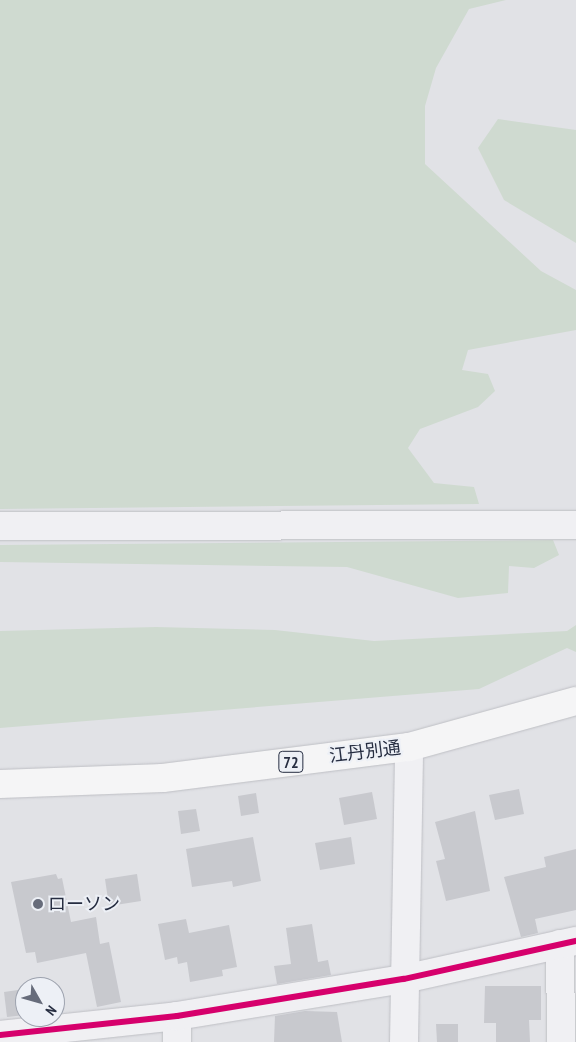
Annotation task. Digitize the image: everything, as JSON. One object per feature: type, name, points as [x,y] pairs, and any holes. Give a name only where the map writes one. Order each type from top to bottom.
[{"type":"main road","name":"江丹別通","points":[[0,784],[163,778],[409,746],[576,701]]},
{"type":"street","points":[[0,526],[576,526]]},
{"type":"street","points":[[404,1042],[409,746]]},
{"type":"street","points":[[0,1035],[177,1029],[568,942],[561,1042]]},
{"type":"shaded area","points":[[0,0],[506,0],[469,9],[436,68],[425,106],[425,164],[541,271],[576,290],[576,330],[468,350],[462,370],[488,374],[495,391],[478,407],[420,429],[408,448],[434,483],[474,487],[479,504],[0,509]]},
{"type":"shaded area","points":[[498,119],[576,130],[576,243],[504,200],[478,148]]},
{"type":"shaded area","points":[[553,540],[559,555],[534,568],[509,566],[508,593],[458,598],[347,567],[0,562],[0,545]]},
{"type":"shaded area","points":[[576,625],[576,652],[567,648],[479,689],[0,728],[0,631],[156,627],[275,630],[374,641],[567,631]]},
{"type":"building","points":[[519,789],[524,814],[495,820],[489,795]]},
{"type":"building","points":[[372,792],[377,819],[344,825],[339,798]]},
{"type":"building","points":[[256,793],[259,813],[241,816],[238,796]]},
{"type":"building","points":[[196,809],[200,831],[181,834],[178,811]]},
{"type":"building","points":[[475,811],[490,891],[446,901],[436,861],[445,859],[435,822]]},
{"type":"building","points":[[253,837],[261,881],[233,887],[232,881],[192,887],[186,849]]},
{"type":"building","points":[[351,837],[355,864],[320,870],[315,843]]},
{"type":"building","points":[[576,849],[576,910],[535,919],[538,933],[521,937],[504,877],[546,867],[544,857]]},
{"type":"building","points":[[56,874],[58,879],[62,878],[71,922],[96,917],[100,944],[109,942],[121,1002],[97,1007],[86,953],[37,963],[35,952],[26,953],[11,882]]},
{"type":"building","points":[[137,874],[141,901],[109,906],[105,879]]},
{"type":"building","points":[[186,919],[189,933],[229,925],[237,967],[222,970],[223,976],[190,982],[187,962],[178,964],[177,957],[165,960],[158,924]]},
{"type":"building","points":[[312,924],[318,962],[328,960],[331,975],[277,984],[274,966],[291,964],[286,928]]},
{"type":"building","points":[[485,986],[541,986],[541,1020],[529,1020],[530,1042],[496,1042],[496,1023],[484,1023]]},
{"type":"building","points":[[15,990],[15,1016],[7,1017],[4,992]]},
{"type":"building","points":[[305,1011],[337,1012],[342,1042],[274,1042],[275,1016]]},
{"type":"building","points":[[436,1024],[458,1024],[458,1042],[437,1042]]},
{"type":"cycle path","points":[[0,1035],[177,1016],[404,979],[576,941]]},
{"type":"place","name":"ローソン","points":[[38,904]]}]
